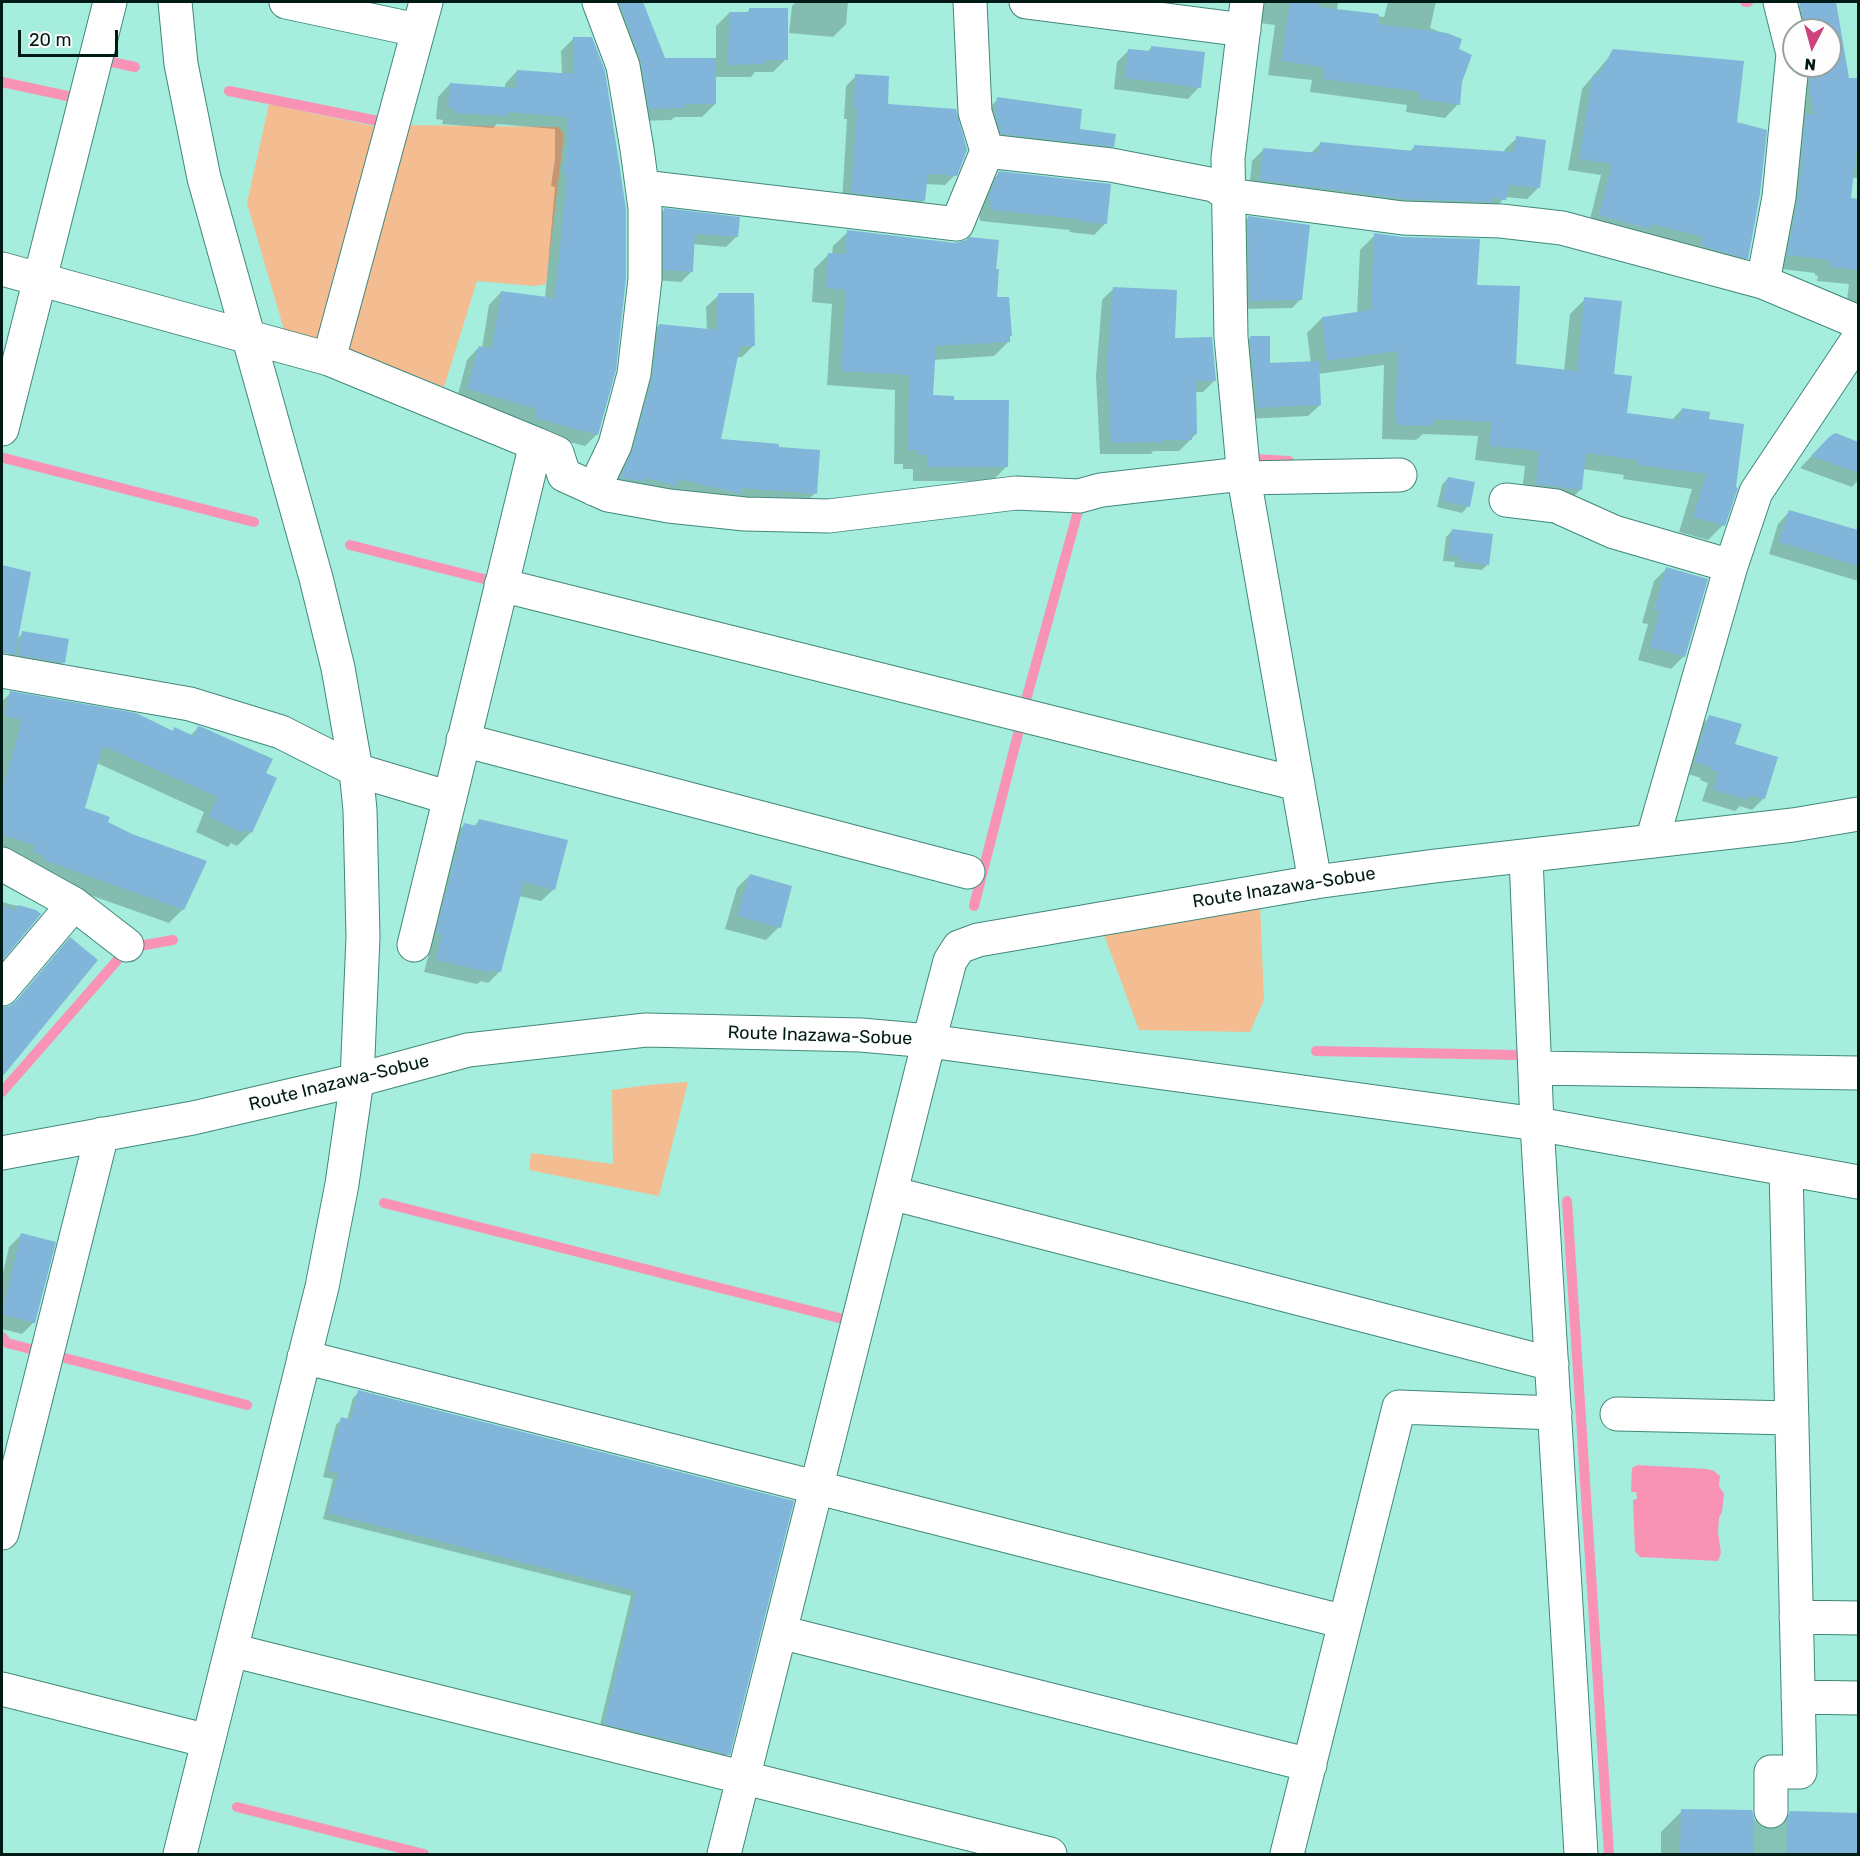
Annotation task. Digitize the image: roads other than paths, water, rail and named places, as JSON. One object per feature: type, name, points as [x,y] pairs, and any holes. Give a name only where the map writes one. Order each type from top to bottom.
[{"type":"street","points":[[2,429],[110,2]]},
{"type":"street","points":[[175,2],[181,64],[204,178],[316,578],[338,668],[356,770],[360,810],[363,937],[357,1080],[338,1207],[322,1287],[180,1854]]},
{"type":"street","points":[[286,2],[422,16],[329,359]]},
{"type":"street","points":[[594,489],[615,445],[634,374],[645,279],[643,187],[623,66],[599,2]]},
{"type":"street","points":[[643,187],[957,224],[987,151],[975,112],[970,2]]},
{"type":"street","points":[[1026,2],[1245,16],[1228,158],[1231,337],[1244,478],[1315,882]]},
{"type":"street","points":[[1763,282],[1779,197],[1793,54],[1780,2]]},
{"type":"street","points":[[987,151],[1111,165],[1214,185],[1229,195],[1403,218],[1501,221],[1562,228],[1763,282],[1858,322]]},
{"type":"street","points":[[2,269],[329,359],[557,453],[564,475],[594,489],[608,495],[669,506],[745,514],[829,516],[1016,493],[1079,496],[1101,490],[1233,475],[1244,478],[1400,475]]},
{"type":"street","points":[[1652,841],[1731,566],[1756,492],[1858,339]]},
{"type":"street","points":[[414,945],[536,444]]},
{"type":"street","points":[[1506,500],[1556,506],[1614,532],[1731,566]]},
{"type":"street","points":[[501,585],[1298,784]]},
{"type":"street","points":[[2,671],[190,704],[281,732],[356,770],[450,798]]},
{"type":"street","points":[[464,740],[968,872]]},
{"type":"street","name":"Route Inazawa-Sobue","points":[[2,1153],[193,1118],[357,1080],[468,1050],[646,1030],[861,1035],[929,1041],[950,961],[959,947],[978,940],[1315,882],[1793,825],[1858,814]]},
{"type":"street","points":[[1526,856],[1537,1124],[1581,1854]]},
{"type":"street","points":[[2,864],[74,904],[127,945]]},
{"type":"street","points":[[2,989],[74,904]]},
{"type":"street","points":[[724,1854],[929,1041],[1537,1124],[1858,1182]]},
{"type":"street","points":[[1535,1068],[1858,1073]]},
{"type":"street","points":[[2,1533],[102,1134]]},
{"type":"street","points":[[1770,1811],[1771,1772],[1800,1772],[1786,1169]]},
{"type":"street","points":[[891,1193],[1552,1364]]},
{"type":"street","points":[[304,1357],[1345,1622]]},
{"type":"street","points":[[1287,1854],[1399,1407],[1555,1413]]},
{"type":"street","points":[[1617,1414],[1792,1418]]},
{"type":"street","points":[[1796,1617],[1858,1618]]},
{"type":"street","points":[[780,1632],[1310,1765]]},
{"type":"street","points":[[231,1650],[1050,1854]]},
{"type":"street","points":[[2,1689],[208,1740]]},
{"type":"street","points":[[1798,1697],[1858,1698]]},
{"type":"waterway","points":[[107,61],[135,67]]},
{"type":"waterway","points":[[2,82],[72,97]]},
{"type":"waterway","points":[[229,91],[378,121]]},
{"type":"waterway","points":[[4,458],[254,522]]},
{"type":"waterway","points":[[1254,459],[1289,461]]},
{"type":"waterway","points":[[1026,700],[1078,511]]},
{"type":"waterway","points":[[350,545],[484,579]]},
{"type":"waterway","points":[[974,906],[1018,734]]},
{"type":"waterway","points":[[2,1092],[128,948],[173,940]]},
{"type":"waterway","points":[[1316,1051],[1515,1055]]},
{"type":"waterway","points":[[1567,1201],[1609,1854]]},
{"type":"waterway","points":[[384,1203],[847,1320]]},
{"type":"waterway","points":[[2,1337],[7,1343],[38,1351]]},
{"type":"waterway","points":[[65,1358],[247,1405]]},
{"type":"waterway","points":[[237,1807],[424,1854]]},
{"type":"tunnel","points":[[1770,1854],[1771,1811]]}]
